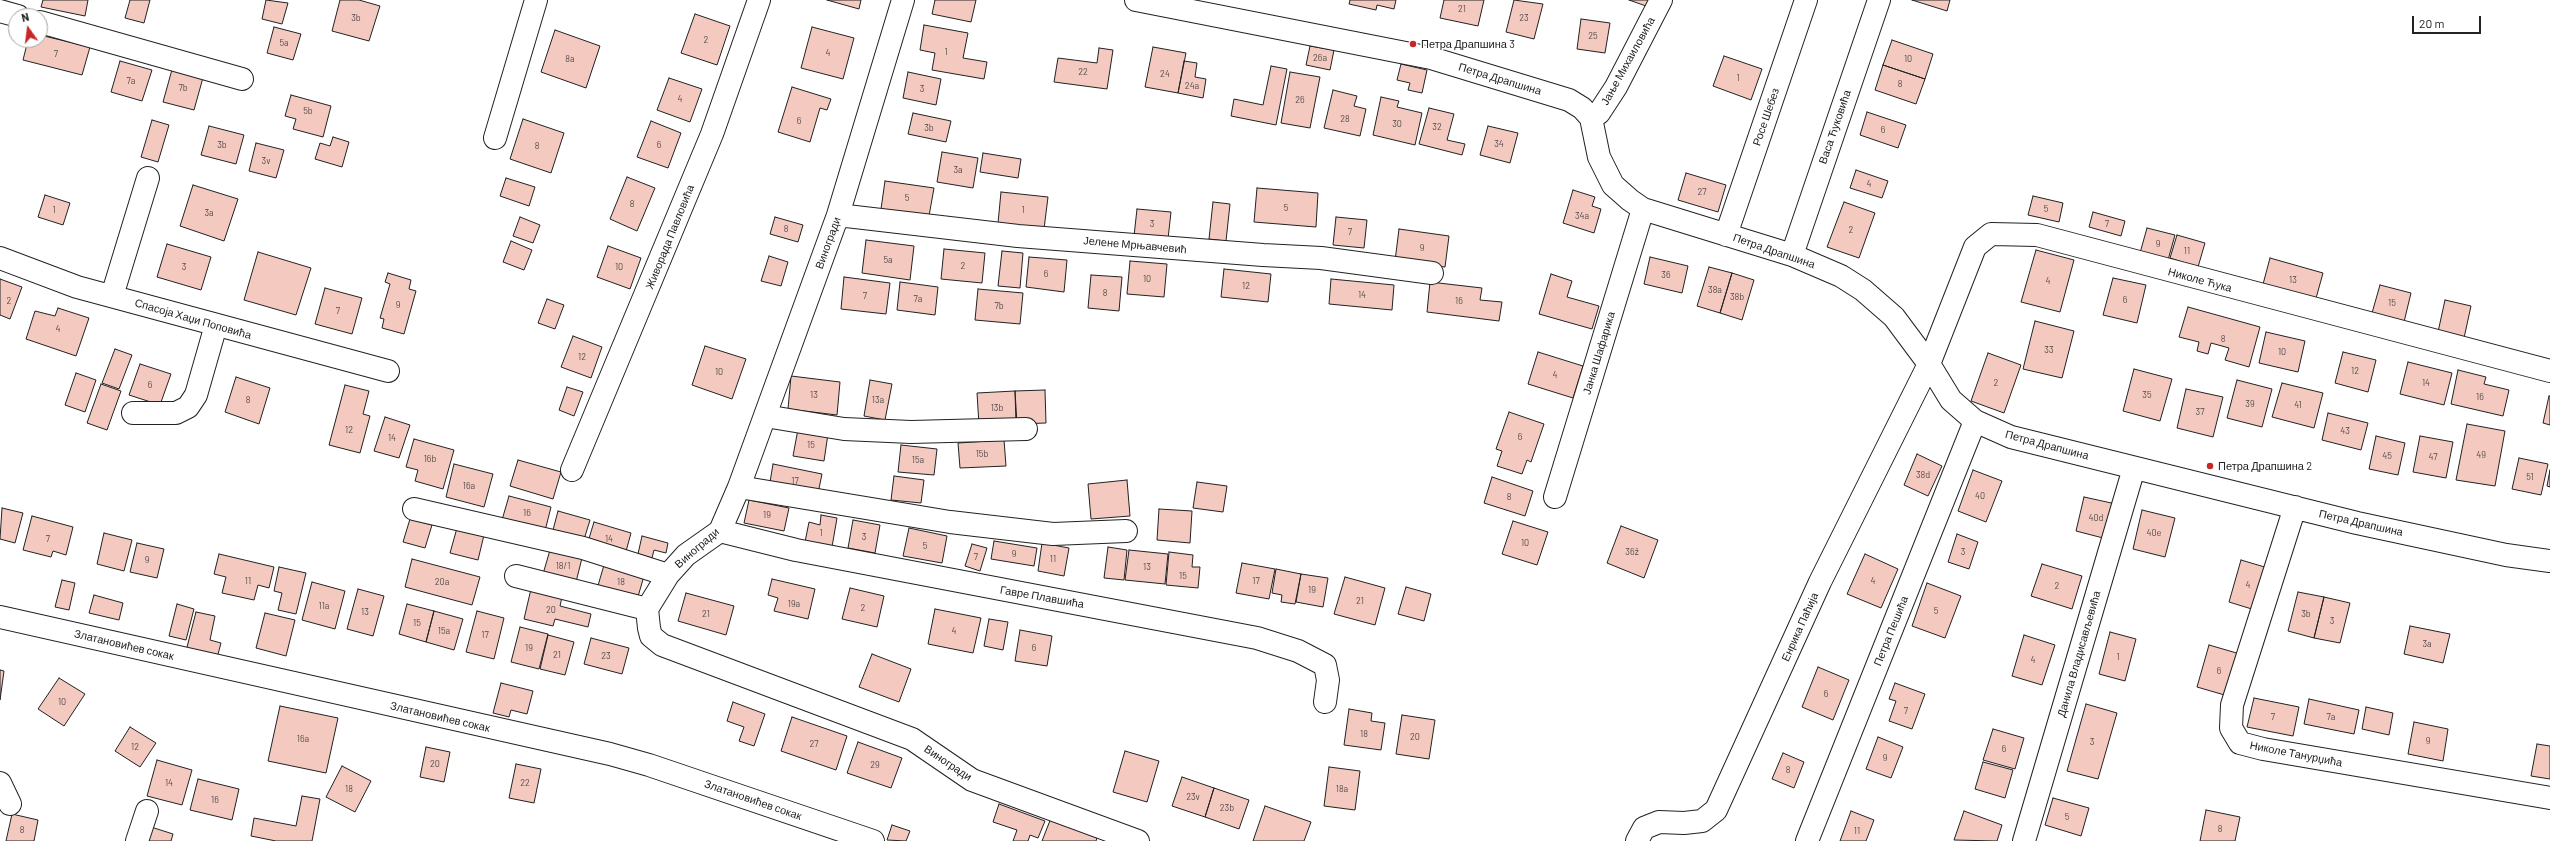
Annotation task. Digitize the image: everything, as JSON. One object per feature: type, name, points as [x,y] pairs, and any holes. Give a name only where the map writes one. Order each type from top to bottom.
[{"type":"street","points":[[495,138],[536,0]]},
{"type":"street","name":"Живорада Павловића","points":[[572,470],[712,134],[759,0]]},
{"type":"street","name":"Виногради","points":[[903,0],[838,215],[739,487],[720,531],[686,555],[668,575],[647,609],[651,636],[662,645],[912,739],[972,780],[1138,841]]},
{"type":"street","name":"Петра Драпшина","points":[[1136,0],[1431,58],[1569,100],[1582,108],[1591,118],[1599,157],[1613,185],[1643,209],[1792,255],[1842,276],[1863,290],[1894,317],[1929,364],[1951,400],[1976,421],[2011,437],[2357,523],[2498,554],[2550,561]]},
{"type":"street","name":"Јање Михаиловића","points":[[1591,118],[1600,113],[1616,87],[1661,0]]},
{"type":"street","name":"Росе Шебез","points":[[1726,235],[1806,0]]},
{"type":"street","name":"Васа Ћуковића","points":[[1792,255],[1879,0]]},
{"type":"street","points":[[48,24],[242,79]]},
{"type":"street","points":[[112,296],[148,178]]},
{"type":"street","name":"Јанка Шафарика","points":[[1555,497],[1643,209]]},
{"type":"street","name":"Јелене Мрњавчевић","points":[[838,215],[1018,236],[1263,256],[1321,258],[1432,273]]},
{"type":"street","name":"Николе Ћука","points":[[1929,364],[1975,247],[1991,234],[2015,234],[2037,235],[2550,371]]},
{"type":"street","name":"Спасоја Хаџи Поповића","points":[[0,258],[77,287],[388,371]]},
{"type":"street","points":[[133,412],[176,413],[188,408],[196,395],[216,325]]},
{"type":"street","name":"Енрика Паћија","points":[[1637,841],[1644,828],[1659,822],[1684,823],[1702,821],[1716,810],[1820,582],[1929,364]]},
{"type":"street","points":[[765,416],[852,429],[918,432],[1026,429]]},
{"type":"street","name":"Петра Пешића","points":[[1807,841],[1976,421]]},
{"type":"street","name":"Данила Владисављевића","points":[[2024,841],[2134,468]]},
{"type":"street","points":[[739,487],[950,522],[1053,534],[1126,531]]},
{"type":"street","name":"Николе Танурџића","points":[[2295,507],[2232,705],[2231,728],[2240,743],[2263,749],[2550,798]]},
{"type":"street","points":[[414,509],[583,548],[668,575]]},
{"type":"street","name":"Гавре Плавшића","points":[[720,531],[796,550],[1257,638],[1298,651],[1325,665],[1328,680],[1325,702]]},
{"type":"street","points":[[516,576],[647,609]]},
{"type":"street","name":"Златановићев сокак","points":[[0,617],[610,754],[649,765],[873,841]]},
{"type":"street","points":[[0,783],[10,804]]},
{"type":"street","points":[[137,841],[147,811]]},
{"type":"building","points":[[43,0],[88,0],[85,16],[41,7]]},
{"type":"building","points":[[130,0],[150,0],[144,23],[125,18]]},
{"type":"building","points":[[266,0],[288,3],[282,24],[262,19]]},
{"type":"building","points":[[340,0],[359,0],[380,6],[369,41],[332,31]]},
{"type":"building","points":[[827,0],[861,0],[859,9]]},
{"type":"building","points":[[935,0],[976,0],[971,22],[932,14]]},
{"type":"building","points":[[1350,0],[1396,0],[1394,9],[1377,5],[1376,10],[1349,4]]},
{"type":"building","points":[[1444,0],[1484,0],[1478,26],[1440,18]]},
{"type":"building","points":[[1514,0],[1543,4],[1534,39],[1506,32]]},
{"type":"building","points":[[1629,0],[1649,0],[1646,6]]},
{"type":"building","points":[[1912,0],[1950,0],[1947,11]]},
{"type":"building","points":[[695,14],[730,26],[717,65],[681,53]]},
{"type":"building","points":[[1581,19],[1610,23],[1605,53],[1577,49]]},
{"type":"building","points":[[924,25],[968,33],[963,58],[987,62],[984,79],[932,70],[935,53],[920,50]]},
{"type":"building","points":[[274,27],[301,34],[293,60],[267,53]]},
{"type":"building","points":[[812,27],[854,38],[843,79],[801,68]]},
{"type":"building","points":[[555,30],[600,46],[586,88],[541,72]]},
{"type":"building","points":[[48,37],[90,47],[82,75],[23,60],[26,48],[48,48]]},
{"type":"building","points":[[1892,40],[1933,54],[1925,79],[1883,65]]},
{"type":"building","points":[[1310,46],[1334,50],[1330,70],[1306,65]]},
{"type":"building","points":[[1153,47],[1186,53],[1178,93],[1145,87]]},
{"type":"building","points":[[1099,48],[1113,50],[1107,89],[1054,82],[1058,58],[1097,63]]},
{"type":"building","points":[[1724,56],[1762,69],[1751,100],[1713,86]]},
{"type":"building","points":[[120,61],[152,70],[142,101],[111,92]]},
{"type":"building","points":[[1184,61],[1197,63],[1195,77],[1206,79],[1203,98],[1178,93]]},
{"type":"building","points":[[1401,64],[1427,70],[1422,93],[1408,90],[1410,83],[1397,80]]},
{"type":"building","points":[[1883,65],[1925,79],[1916,104],[1875,90]]},
{"type":"building","points":[[173,66],[204,74],[194,110],[163,102]]},
{"type":"building","points":[[1271,66],[1287,69],[1276,125],[1231,116],[1234,99],[1263,105]]},
{"type":"building","points":[[908,72],[941,79],[936,105],[903,98]]},
{"type":"building","points":[[1290,72],[1320,77],[1310,128],[1281,123]]},
{"type":"building","points":[[669,78],[702,89],[690,122],[657,110]]},
{"type":"building","points":[[792,87],[831,99],[827,110],[820,108],[810,142],[778,132]]},
{"type":"building","points":[[1333,90],[1357,96],[1354,106],[1366,109],[1360,136],[1324,128]]},
{"type":"building","points":[[291,95],[331,106],[323,137],[293,129],[296,119],[285,116]]},
{"type":"building","points":[[1381,97],[1399,101],[1397,107],[1422,113],[1415,145],[1373,135]]},
{"type":"building","points":[[1429,108],[1454,114],[1447,140],[1465,144],[1462,155],[1419,144]]},
{"type":"building","points":[[1867,112],[1906,125],[1898,148],[1860,135]]},
{"type":"building","points":[[913,113],[951,121],[946,142],[908,134]]},
{"type":"building","points":[[523,119],[564,133],[551,173],[510,159]]},
{"type":"building","points":[[152,120],[169,125],[158,162],[141,157]]},
{"type":"building","points":[[651,121],[681,133],[668,168],[637,157]]},
{"type":"building","points":[[209,126],[244,135],[236,164],[201,155]]},
{"type":"building","points":[[1488,126],[1518,133],[1510,163],[1480,155]]},
{"type":"building","points":[[333,137],[349,142],[342,167],[315,159],[320,143],[330,146]]},
{"type":"building","points":[[256,143],[284,150],[276,178],[249,171]]},
{"type":"building","points":[[942,152],[978,158],[973,188],[937,182]]},
{"type":"building","points":[[983,153],[1021,159],[1018,178],[980,172]]},
{"type":"building","points":[[1856,170],[1888,181],[1882,198],[1850,188]]},
{"type":"building","points":[[1686,173],[1726,185],[1718,212],[1678,200]]},
{"type":"building","points":[[627,177],[655,188],[637,231],[610,219]]},
{"type":"building","points":[[506,178],[535,187],[529,206],[500,196]]},
{"type":"building","points":[[885,181],[934,188],[929,216],[881,209]]},
{"type":"building","points":[[193,185],[238,199],[224,241],[180,226]]},
{"type":"building","points":[[1257,188],[1318,193],[1316,227],[1254,222]]},
{"type":"building","points":[[1573,190],[1595,197],[1592,206],[1601,209],[1594,233],[1563,223]]},
{"type":"building","points":[[1001,192],[1048,197],[1044,229],[998,223]]},
{"type":"building","points":[[45,195],[70,203],[63,225],[38,217]]},
{"type":"building","points":[[2033,196],[2063,203],[2059,222],[2028,215]]},
{"type":"building","points":[[1213,202],[1230,204],[1226,241],[1209,239]]},
{"type":"building","points":[[1844,202],[1875,213],[1859,258],[1827,247]]},
{"type":"building","points":[[1137,209],[1171,212],[1168,239],[1134,236]]},
{"type":"building","points":[[2093,212],[2125,221],[2121,236],[2089,227]]},
{"type":"building","points":[[520,217],[540,225],[533,243],[513,236]]},
{"type":"building","points":[[775,217],[803,225],[798,242],[770,234]]},
{"type":"building","points":[[1336,217],[1367,220],[1364,248],[1333,245]]},
{"type":"building","points":[[2147,228],[2175,235],[2168,260],[2140,253]]},
{"type":"building","points":[[1399,229],[1449,236],[1445,267],[1395,261]]},
{"type":"building","points":[[2177,235],[2205,243],[2198,267],[2170,258]]},
{"type":"building","points":[[866,240],[914,246],[910,280],[862,273]]},
{"type":"building","points":[[511,241],[532,250],[524,270],[503,262]]},
{"type":"building","points":[[167,244],[211,257],[201,290],[157,277]]},
{"type":"building","points":[[608,246],[641,258],[630,289],[597,277]]},
{"type":"building","points":[[944,249],[985,253],[982,283],[941,279]]},
{"type":"building","points":[[2036,250],[2074,260],[2060,312],[2021,302]]},
{"type":"building","points":[[1002,251],[1023,253],[1020,288],[998,286]]},
{"type":"building","points":[[258,252],[311,268],[296,315],[244,300]]},
{"type":"building","points":[[769,256],[788,262],[781,286],[761,281]]},
{"type":"building","points":[[1029,257],[1067,260],[1064,292],[1026,287]]},
{"type":"building","points":[[1650,257],[1688,266],[1682,293],[1644,284]]},
{"type":"building","points":[[2270,258],[2323,273],[2315,302],[2262,288]]},
{"type":"building","points":[[1130,261],[1167,264],[1164,297],[1127,294]]},
{"type":"building","points":[[1709,267],[1732,273],[1720,313],[1697,306]]},
{"type":"building","points":[[1224,269],[1271,274],[1268,302],[1221,297]]},
{"type":"building","points":[[388,273],[411,280],[409,289],[416,291],[404,334],[382,328],[384,319],[380,318],[390,284],[385,282]]},
{"type":"building","points":[[1732,273],[1754,280],[1742,320],[1720,313]]},
{"type":"building","points":[[1551,274],[1572,281],[1567,297],[1599,306],[1592,329],[1539,314]]},
{"type":"building","points":[[1091,275],[1122,277],[1119,311],[1088,308]]},
{"type":"building","points":[[844,277],[890,283],[886,314],[841,309]]},
{"type":"building","points":[[2113,278],[2146,285],[2137,323],[2103,315]]},
{"type":"building","points":[[0,279],[22,287],[10,319],[0,315]]},
{"type":"building","points":[[1331,279],[1394,285],[1392,310],[1329,304]]},
{"type":"building","points":[[900,282],[938,287],[935,315],[897,310]]},
{"type":"building","points":[[1430,282],[1482,288],[1480,300],[1502,302],[1499,321],[1427,312]]},
{"type":"building","points":[[2380,285],[2411,293],[2404,322],[2372,313]]},
{"type":"building","points":[[325,288],[362,298],[352,334],[315,324]]},
{"type":"building","points":[[978,289],[1023,293],[1020,324],[975,320]]},
{"type":"building","points":[[547,299],[564,305],[555,329],[538,323]]},
{"type":"building","points":[[2445,300],[2471,306],[2464,338],[2438,332]]},
{"type":"building","points":[[2188,307],[2260,327],[2249,367],[2225,360],[2229,348],[2211,343],[2208,354],[2197,351],[2199,342],[2179,337]]},
{"type":"building","points":[[58,308],[89,318],[76,356],[26,339],[35,311],[55,316]]},
{"type":"building","points":[[2035,321],[2074,331],[2062,378],[2023,369]]},
{"type":"building","points":[[2266,332],[2305,341],[2298,372],[2259,363]]},
{"type":"building","points":[[573,336],[602,347],[591,378],[561,367]]},
{"type":"building","points":[[705,346],[746,359],[732,399],[692,385]]},
{"type":"building","points":[[115,349],[132,355],[119,389],[102,383]]},
{"type":"building","points":[[1538,352],[1583,366],[1573,398],[1528,384]]},
{"type":"building","points":[[2343,352],[2376,360],[2368,392],[2335,383]]},
{"type":"building","points":[[1988,353],[2021,365],[2004,413],[1971,401]]},
{"type":"building","points":[[2408,362],[2452,373],[2444,405],[2400,394]]},
{"type":"building","points":[[140,364],[171,374],[160,405],[129,395]]},
{"type":"building","points":[[2134,369],[2172,379],[2160,421],[2123,411]]},
{"type":"building","points":[[2458,370],[2486,377],[2484,384],[2509,390],[2503,416],[2451,404]]},
{"type":"building","points":[[76,373],[96,380],[85,412],[65,405]]},
{"type":"building","points":[[791,376],[840,382],[837,415],[788,409]]},
{"type":"building","points":[[236,377],[270,388],[259,424],[225,412]]},
{"type":"building","points":[[870,380],[892,384],[885,420],[864,416]]},
{"type":"building","points":[[2237,380],[2272,389],[2262,427],[2227,418]]},
{"type":"building","points":[[2282,383],[2323,393],[2314,428],[2272,417]]},
{"type":"building","points":[[101,384],[121,391],[107,430],[87,423]]},
{"type":"building","points":[[345,385],[369,391],[363,414],[370,416],[360,453],[329,445]]},
{"type":"building","points":[[567,387],[583,392],[574,416],[559,410]]},
{"type":"building","points":[[2186,389],[2223,397],[2213,437],[2177,428]]},
{"type":"building","points":[[1045,390],[1046,423],[1017,424],[1015,391]]},
{"type":"building","points":[[1015,391],[1016,424],[979,425],[977,393]]},
{"type":"building","points":[[2550,396],[2550,425],[2543,423]]},
{"type":"building","points":[[1509,412],[1544,424],[1531,462],[1527,460],[1522,474],[1497,466],[1502,451],[1496,449]]},
{"type":"building","points":[[2328,413],[2368,423],[2361,450],[2322,440]]},
{"type":"building","points":[[385,417],[410,425],[399,458],[374,451]]},
{"type":"building","points":[[2467,424],[2505,431],[2495,486],[2456,480]]},
{"type":"building","points":[[798,429],[828,434],[824,461],[793,456]]},
{"type":"building","points":[[2376,436],[2405,443],[2398,475],[2369,469]]},
{"type":"building","points":[[2420,436],[2453,442],[2446,478],[2413,472]]},
{"type":"building","points":[[414,439],[454,450],[443,489],[415,481],[418,470],[406,467]]},
{"type":"building","points":[[1004,440],[1006,466],[960,468],[958,443]]},
{"type":"building","points":[[901,445],[937,449],[934,475],[898,472]]},
{"type":"building","points":[[1917,454],[1942,466],[1928,496],[1904,485]]},
{"type":"building","points":[[2519,458],[2548,464],[2541,495],[2512,489]]},
{"type":"building","points":[[518,460],[561,472],[553,499],[510,486]]},
{"type":"building","points":[[454,464],[493,474],[484,507],[446,497]]},
{"type":"building","points":[[773,464],[822,474],[817,498],[769,488]]},
{"type":"building","points":[[1973,470],[2002,481],[1986,522],[1958,511]]},
{"type":"building","points":[[2550,470],[2550,487],[2547,486]]},
{"type":"building","points":[[894,476],[924,480],[921,503],[891,500]]},
{"type":"building","points":[[1492,477],[1533,491],[1525,516],[1484,503]]},
{"type":"building","points":[[1127,480],[1130,516],[1091,519],[1088,484]]},
{"type":"building","points":[[1197,482],[1227,486],[1223,512],[1193,508]]},
{"type":"building","points":[[509,496],[551,507],[545,531],[502,520]]},
{"type":"building","points":[[2084,497],[2116,504],[2107,539],[2076,531]]},
{"type":"building","points":[[749,500],[789,508],[784,531],[744,523]]},
{"type":"building","points":[[2,508],[23,513],[15,543],[0,539]]},
{"type":"building","points":[[1159,509],[1192,511],[1190,543],[1157,540]]},
{"type":"building","points":[[2142,510],[2175,518],[2165,557],[2133,549]]},
{"type":"building","points":[[558,511],[590,520],[582,546],[553,530]]},
{"type":"building","points":[[821,515],[837,518],[832,547],[805,542],[809,522],[820,525]]},
{"type":"building","points":[[32,516],[73,527],[66,555],[53,551],[51,557],[23,550]]},
{"type":"building","points":[[410,519],[432,525],[425,548],[403,542]]},
{"type":"building","points":[[853,520],[880,525],[875,553],[848,548]]},
{"type":"building","points":[[1513,521],[1548,532],[1537,565],[1502,554]]},
{"type":"building","points":[[594,522],[631,533],[625,555],[587,545]]},
{"type":"building","points":[[1621,526],[1658,540],[1644,578],[1607,563]]},
{"type":"building","points":[[457,528],[484,535],[478,560],[450,553]]},
{"type":"building","points":[[909,528],[947,536],[942,563],[903,556]]},
{"type":"building","points":[[104,533],[132,540],[124,571],[97,564]]},
{"type":"building","points":[[1957,534],[1978,542],[1969,569],[1948,562]]},
{"type":"building","points":[[642,536],[668,543],[666,553],[654,550],[652,558],[638,554]]},
{"type":"building","points":[[994,541],[1037,548],[1034,566],[991,559]]},
{"type":"building","points":[[137,543],[164,549],[157,578],[130,572]]},
{"type":"building","points":[[1042,543],[1069,548],[1064,576],[1038,571]]},
{"type":"building","points":[[972,544],[987,548],[980,571],[965,566]]},
{"type":"building","points":[[1108,547],[1127,550],[1124,580],[1104,578]]},
{"type":"building","points":[[550,550],[582,558],[576,582],[543,574]]},
{"type":"building","points":[[1129,550],[1168,554],[1165,584],[1125,580]]},
{"type":"building","points":[[1169,552],[1193,555],[1192,567],[1200,567],[1198,588],[1166,585]]},
{"type":"building","points":[[219,554],[274,567],[269,588],[258,585],[254,600],[222,593],[226,577],[214,574]]},
{"type":"building","points":[[1865,554],[1898,569],[1881,608],[1847,594]]},
{"type":"building","points":[[412,559],[480,577],[472,605],[405,587]]},
{"type":"building","points":[[2241,560],[2268,568],[2255,610],[2229,602]]},
{"type":"building","points":[[1242,563],[1275,569],[1269,599],[1236,593]]},
{"type":"building","points":[[2042,564],[2082,576],[2072,609],[2031,596]]},
{"type":"building","points":[[604,565],[644,576],[637,600],[597,589]]},
{"type":"building","points":[[279,567],[306,573],[296,614],[278,610],[282,593],[274,591]]},
{"type":"building","points":[[1276,569],[1301,574],[1295,604],[1281,602],[1282,595],[1272,593]]},
{"type":"building","points":[[1301,574],[1328,578],[1323,607],[1296,602]]},
{"type":"building","points":[[1345,577],[1385,588],[1375,625],[1334,614]]},
{"type":"building","points":[[772,579],[815,589],[808,619],[774,611],[778,598],[768,595]]},
{"type":"building","points":[[62,580],[75,583],[69,610],[55,607]]},
{"type":"building","points":[[312,582],[345,591],[335,629],[302,620]]},
{"type":"building","points":[[1927,583],[1961,596],[1945,638],[1912,626]]},
{"type":"building","points":[[1406,587],[1431,594],[1424,621],[1398,614]]},
{"type":"building","points":[[850,588],[884,596],[877,627],[842,619]]},
{"type":"building","points":[[358,589],[384,596],[373,636],[347,629]]},
{"type":"building","points":[[531,589],[562,597],[560,606],[591,614],[588,627],[555,619],[553,626],[524,619]]},
{"type":"building","points":[[2298,592],[2324,597],[2314,638],[2288,631]]},
{"type":"building","points":[[686,593],[734,606],[726,635],[678,621]]},
{"type":"building","points":[[94,595],[123,603],[119,620],[89,613]]},
{"type":"building","points":[[2324,597],[2350,603],[2340,643],[2314,638]]},
{"type":"building","points":[[177,604],[194,609],[186,640],[169,636]]},
{"type":"building","points":[[407,604],[434,611],[426,642],[399,634]]},
{"type":"building","points":[[935,609],[981,618],[973,653],[928,644]]},
{"type":"building","points":[[434,611],[463,619],[454,650],[426,642]]},
{"type":"building","points":[[477,611],[504,618],[494,659],[466,652]]},
{"type":"building","points":[[196,612],[215,616],[210,640],[221,643],[217,658],[186,651]]},
{"type":"building","points":[[265,613],[295,620],[286,656],[256,648]]},
{"type":"building","points":[[989,619],[1008,622],[1003,650],[984,646]]},
{"type":"building","points":[[2410,626],[2450,634],[2443,663],[2404,654]]},
{"type":"building","points":[[520,627],[548,634],[539,669],[511,662]]},
{"type":"building","points":[[1020,630],[1052,636],[1047,666],[1015,661]]},
{"type":"building","points":[[2110,632],[2136,639],[2125,681],[2099,674]]},
{"type":"building","points":[[548,635],[574,642],[565,675],[540,669]]},
{"type":"building","points":[[2024,635],[2055,645],[2042,685],[2012,676]]},
{"type":"building","points":[[591,638],[629,648],[622,674],[584,664]]},
{"type":"building","points":[[2209,645],[2240,654],[2228,696],[2197,687]]},
{"type":"building","points":[[872,654],[911,669],[899,702],[859,687]]},
{"type":"building","points":[[1818,667],[1849,680],[1833,720],[1802,707]]},
{"type":"building","points":[[0,670],[4,671],[0,700]]},
{"type":"building","points":[[59,678],[85,694],[64,726],[38,709]]},
{"type":"building","points":[[501,683],[533,691],[527,714],[511,710],[509,717],[493,713]]},
{"type":"building","points":[[1895,683],[1925,694],[1912,729],[1889,721],[1896,701],[1889,699]]},
{"type":"building","points":[[2254,698],[2299,707],[2293,736],[2247,727]]},
{"type":"building","points":[[2309,699],[2359,710],[2354,734],[2304,724]]},
{"type":"building","points":[[733,702],[765,714],[754,746],[739,741],[744,727],[727,721]]},
{"type":"building","points":[[2086,704],[2117,713],[2098,779],[2067,771]]},
{"type":"building","points":[[280,706],[338,718],[326,773],[268,761]]},
{"type":"building","points":[[2366,707],[2393,713],[2389,735],[2362,729]]},
{"type":"building","points":[[1349,709],[1372,713],[1371,721],[1385,723],[1381,750],[1344,745]]},
{"type":"building","points":[[1402,715],[1435,720],[1429,759],[1396,754]]},
{"type":"building","points":[[792,717],[847,736],[836,770],[781,751]]},
{"type":"building","points":[[2414,722],[2448,729],[2443,761],[2408,754]]},
{"type":"building","points":[[130,727],[156,743],[140,767],[115,751]]},
{"type":"building","points":[[1993,729],[2024,738],[2015,769],[1983,760]]},
{"type":"building","points":[[1878,737],[1903,747],[1891,778],[1866,769]]},
{"type":"building","points":[[858,742],[902,758],[891,788],[847,773]]},
{"type":"building","points":[[2537,744],[2550,746],[2550,779],[2531,776]]},
{"type":"building","points":[[426,747],[450,752],[444,782],[420,777]]},
{"type":"building","points":[[1125,751],[1159,761],[1147,802],[1113,792]]},
{"type":"building","points":[[1783,753],[1804,762],[1794,788],[1772,779]]},
{"type":"building","points":[[157,760],[192,770],[182,805],[147,796]]},
{"type":"building","points":[[1983,762],[2013,770],[2005,798],[1975,789]]},
{"type":"building","points":[[516,764],[541,769],[534,803],[509,798]]},
{"type":"building","points":[[342,766],[371,781],[355,812],[326,797]]},
{"type":"building","points":[[1329,767],[1360,771],[1355,810],[1324,806]]},
{"type":"building","points":[[1182,777],[1214,788],[1205,817],[1172,806]]},
{"type":"building","points":[[198,779],[239,789],[232,820],[190,810]]},
{"type":"building","points":[[1214,788],[1249,800],[1239,829],[1205,817]]},
{"type":"building","points":[[302,796],[320,799],[312,841],[276,841],[251,836],[254,818],[296,826]]},
{"type":"building","points":[[2053,798],[2089,808],[2081,836],[2045,825]]},
{"type":"building","points":[[999,804],[1045,821],[1038,838],[1030,835],[1028,841],[1013,841],[1017,830],[993,822]]},
{"type":"building","points":[[1265,806],[1311,822],[1304,841],[1253,841]]},
{"type":"building","points":[[2206,810],[2240,817],[2235,841],[2200,841]]},
{"type":"building","points":[[1851,811],[1874,820],[1866,841],[1840,841]]},
{"type":"building","points":[[1964,811],[2002,825],[1997,841],[1954,840]]},
{"type":"building","points":[[12,814],[38,820],[34,841],[6,841]]},
{"type":"building","points":[[1051,818],[1097,838],[1096,841],[1042,841]]},
{"type":"building","points":[[892,825],[910,831],[906,841],[887,840]]},
{"type":"building","points":[[148,826],[173,834],[171,841],[142,841]]},
{"type":"place","name":"Петра Драпшина 3","points":[[1413,44]]},
{"type":"place","name":"Петра Драпшина 2","points":[[2210,466]]}]
